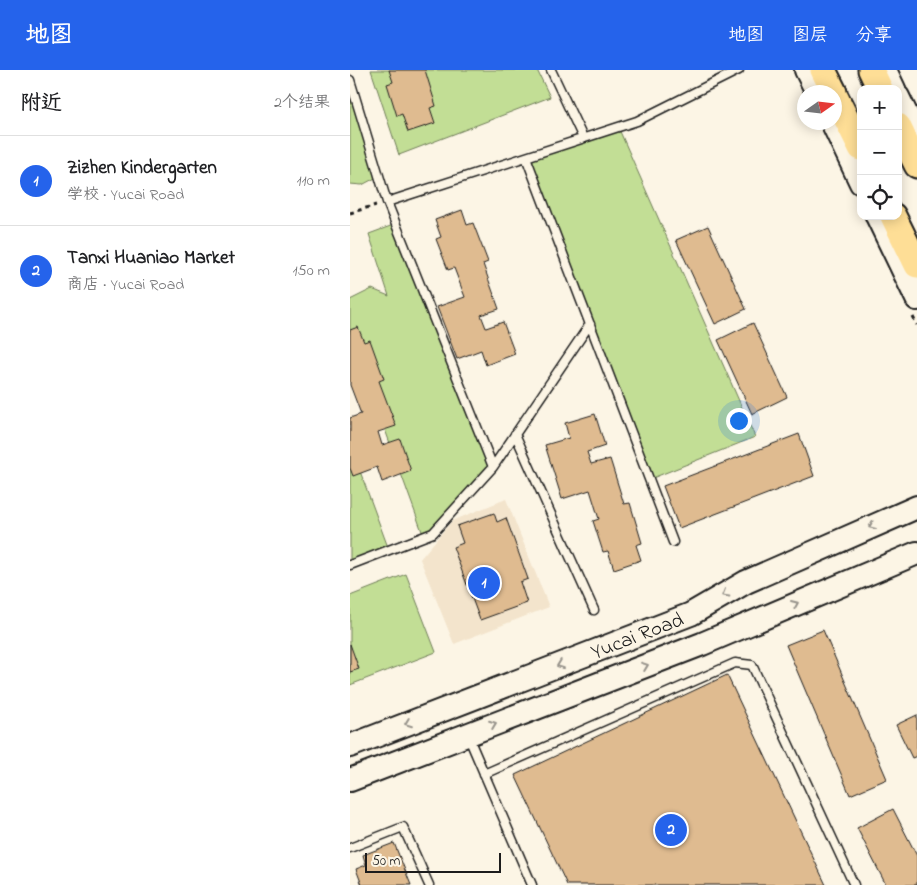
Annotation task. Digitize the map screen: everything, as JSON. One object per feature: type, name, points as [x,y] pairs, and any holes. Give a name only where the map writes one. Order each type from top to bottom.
[{"type":"main road","points":[[823,70],[830,85]]},
{"type":"main road","points":[[871,70],[878,85]]},
{"type":"main road","points":[[842,109],[857,140]]},
{"type":"main road","points":[[900,130],[917,165]]},
{"type":"main road","points":[[895,220],[917,265]]},
{"type":"street","points":[[806,70],[814,85]]},
{"type":"street","points":[[885,70],[892,85]]},
{"type":"street","points":[[902,105],[917,136]]},
{"type":"street","points":[[836,130],[858,175]]},
{"type":"street","points":[[879,220],[917,298]]},
{"type":"street","name":"Yucai Road","points":[[350,746],[691,614],[746,582],[917,507]]},
{"type":"street","name":"Yucai Road","points":[[350,780],[702,644],[917,554]]},
{"type":"lane","points":[[551,70],[583,138]]},
{"type":"lane","points":[[387,202],[637,121],[739,70]]},
{"type":"lane","points":[[350,80],[387,202],[493,467]]},
{"type":"lane","points":[[526,157],[674,542]]},
{"type":"lane","points":[[350,565],[433,533],[493,467],[590,324]]},
{"type":"lane","points":[[516,434],[594,610]]},
{"type":"lane","points":[[484,774],[735,663],[752,665],[854,885]]},
{"type":"lane","points":[[467,735],[532,885]]},
{"type":"lane","points":[[350,848],[404,826],[429,885]]},
{"type":"path","points":[[350,213],[387,202]]},
{"type":"shaded area","points":[[506,499],[549,607],[454,644],[420,559],[452,521]]},
{"type":"green space","points":[[371,70],[537,70],[550,97],[399,155]]},
{"type":"green space","points":[[350,80],[379,176],[362,185],[350,184]]},
{"type":"green space","points":[[618,127],[755,437],[650,479],[526,157]]},
{"type":"green space","points":[[396,224],[493,467],[433,533],[424,537],[350,333],[350,300],[372,289],[389,296],[369,234]]},
{"type":"green space","points":[[350,444],[389,550],[350,565]]},
{"type":"green space","points":[[406,574],[436,652],[350,685],[350,596]]},
{"type":"building","points":[[389,70],[425,70],[436,106],[430,108],[435,123],[408,132],[402,114],[397,116],[387,84],[393,82]]},
{"type":"building","points":[[462,210],[467,225],[473,223],[488,262],[483,264],[499,309],[481,315],[486,328],[503,322],[515,354],[486,365],[481,350],[457,359],[437,307],[465,297],[454,268],[448,270],[436,239],[441,237],[435,220]]},
{"type":"building","points":[[708,226],[746,309],[715,324],[676,240]]},
{"type":"building","points":[[753,323],[787,397],[752,414],[718,340]]},
{"type":"building","points":[[358,327],[364,342],[370,340],[384,379],[379,381],[396,426],[378,432],[382,445],[400,439],[411,471],[382,482],[377,467],[353,476],[350,468],[350,418],[361,414],[350,385],[350,330]]},
{"type":"building","points":[[595,414],[605,446],[587,452],[591,464],[610,459],[624,504],[630,503],[642,543],[636,545],[641,560],[614,569],[608,551],[603,552],[593,521],[599,519],[590,490],[562,499],[545,445],[569,438],[565,423]]},
{"type":"building","points":[[799,434],[814,476],[679,528],[663,486]]},
{"type":"building","points":[[494,513],[497,522],[506,518],[528,579],[520,582],[527,603],[480,620],[453,547],[463,543],[457,526]]},
{"type":"building","points":[[823,630],[887,779],[850,795],[786,645]]},
{"type":"building","points":[[350,644],[359,669],[350,672]]},
{"type":"building","points":[[727,675],[826,885],[567,885],[515,775]]},
{"type":"building","points":[[917,715],[917,756],[912,758],[896,725]]},
{"type":"building","points":[[893,809],[917,856],[917,885],[886,885],[857,828]]},
{"type":"building","points":[[394,843],[411,885],[362,885],[356,869],[366,865],[363,855]]},
{"type":"place","name":"Zizhen Kindergarten","points":[[484,583]]},
{"type":"place","name":"Tanxi Huaniao Market","points":[[671,830]]}]
